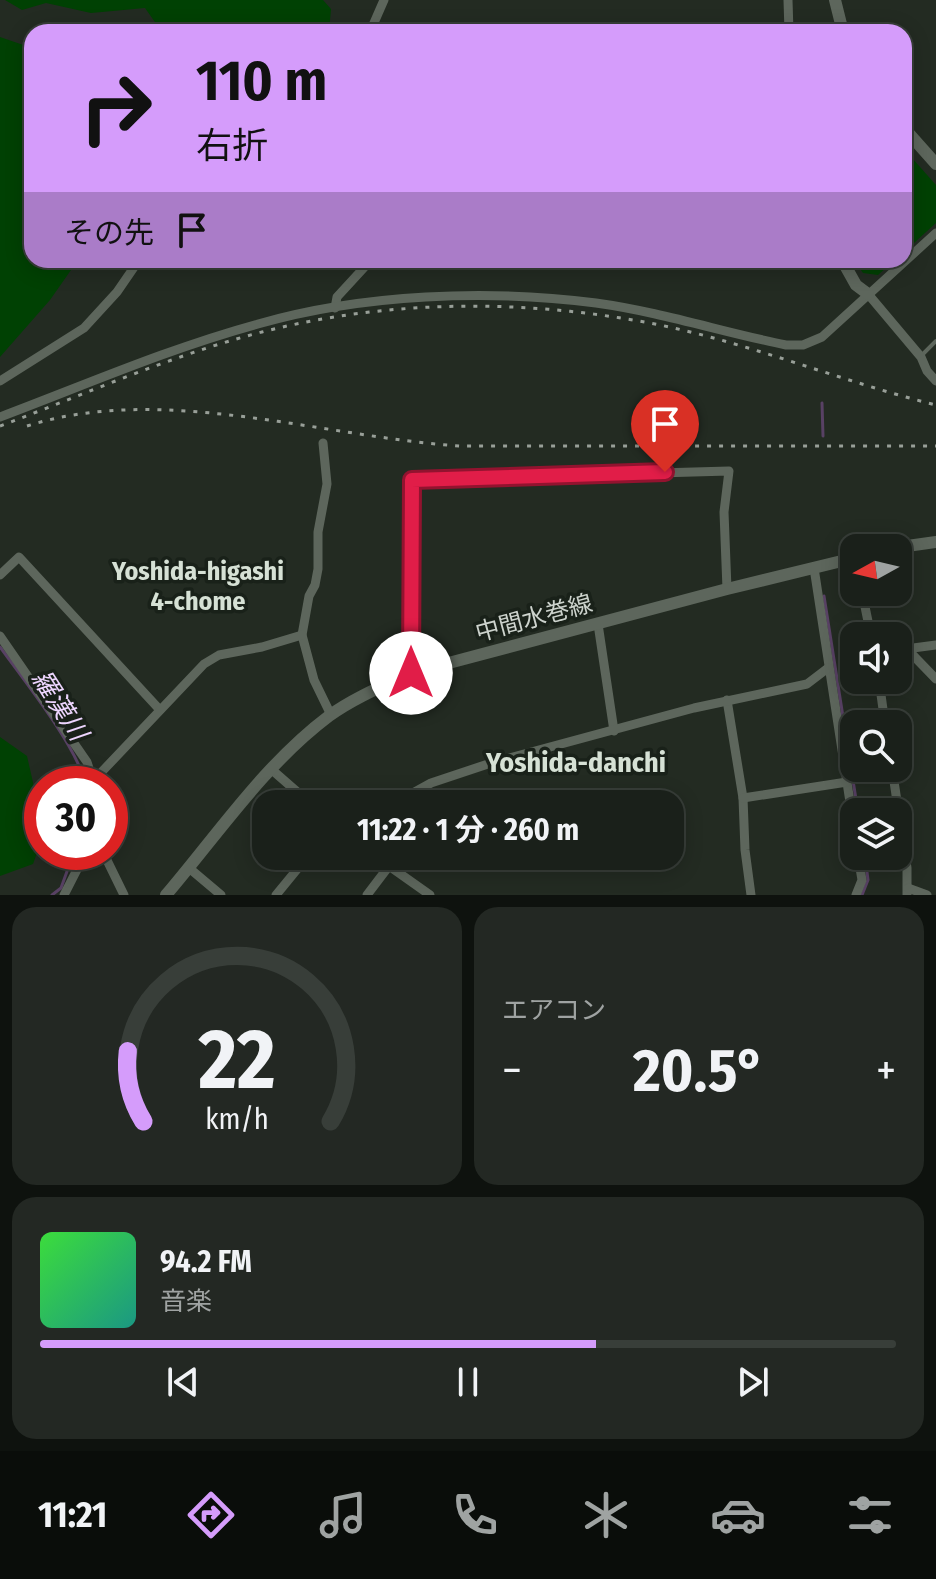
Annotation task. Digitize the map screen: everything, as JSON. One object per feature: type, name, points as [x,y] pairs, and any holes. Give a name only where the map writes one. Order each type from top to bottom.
[{"type":"main road","points":[[834,0],[834,24]]},
{"type":"main road","points":[[834,0],[841,24]]},
{"type":"main road","points":[[912,137],[936,164]]},
{"type":"main road","points":[[846,268],[856,285],[868,294]]},
{"type":"main road","points":[[912,545],[936,542]]},
{"type":"main road","name":"中間水巻線","points":[[166,895],[297,742],[331,715],[370,691],[411,673],[840,562]]},
{"type":"street","points":[[374,24],[384,0]]},
{"type":"street","points":[[788,0],[789,24]]},
{"type":"street","points":[[912,255],[936,233]]},
{"type":"street","points":[[0,381],[84,328],[117,292],[134,268]]},
{"type":"street","points":[[335,308],[337,297],[364,268]]},
{"type":"street","points":[[0,417],[259,323],[335,308],[429,298],[529,297],[595,303],[661,314],[765,341],[803,345],[822,337],[897,268]]},
{"type":"street","points":[[868,294],[921,357],[936,381]]},
{"type":"street","points":[[323,443],[327,484],[318,532],[318,569],[302,635],[314,680],[331,715]]},
{"type":"street","points":[[411,673],[412,480],[729,471],[724,512],[727,589]]},
{"type":"street","points":[[0,575],[19,557],[160,710]]},
{"type":"street","points":[[814,568],[840,740]]},
{"type":"street","points":[[598,624],[614,731]]},
{"type":"street","points":[[109,766],[204,664],[219,655],[302,635]]},
{"type":"street","points":[[0,636],[88,766]]},
{"type":"street","points":[[912,648],[936,645]]},
{"type":"street","points":[[912,658],[936,679]]},
{"type":"street","points":[[418,790],[491,763],[727,700],[807,684],[828,668]]},
{"type":"street","points":[[727,700],[743,798],[751,895]]},
{"type":"street","points":[[271,769],[295,790]]},
{"type":"street","points":[[743,798],[847,782],[849,798]]},
{"type":"street","points":[[894,782],[908,891],[927,895]]},
{"type":"street","points":[[189,868],[221,895]]},
{"type":"street","points":[[64,895],[77,870]]},
{"type":"street","points":[[112,870],[124,895]]},
{"type":"street","points":[[276,895],[297,870]]},
{"type":"street","points":[[367,895],[386,870]]},
{"type":"street","points":[[395,870],[430,895]]},
{"type":"street","points":[[856,895],[862,880],[860,870]]},
{"type":"lane","points":[[921,357],[936,341]]},
{"type":"green space","points":[[5,0],[323,0],[331,9],[330,24],[156,24],[145,8],[91,13],[46,3],[22,10]]},
{"type":"green space","points":[[0,37],[24,45],[24,268],[72,268],[50,300],[0,357]]},
{"type":"green space","points":[[912,158],[936,185],[936,223],[912,245]]},
{"type":"green space","points":[[860,268],[886,268],[878,275],[863,273]]},
{"type":"green space","points":[[0,737],[27,756],[29,766],[24,766],[24,867],[0,876]]},
{"type":"waterway","points":[[822,403],[823,436]]},
{"type":"waterway","points":[[824,596],[856,798]]},
{"type":"waterway","name":"羅漢川","points":[[0,647],[62,734],[79,766]]},
{"type":"waterway","name":"羅漢川","points":[[52,895],[61,888],[68,870]]},
{"type":"waterway","points":[[862,895],[868,880],[867,870]]},
{"type":"railway","points":[[0,426],[162,363],[228,341],[354,314],[447,306],[540,309],[633,320],[710,337],[936,405]]},
{"type":"railway","points":[[27,426],[79,414],[132,410],[187,411],[460,446],[936,446]]},
{"type":"district","name":"Yoshida-higashi 4-chome","points":[[198,586]]},
{"type":"district","name":"Yoshida-danchi","points":[[576,762]]},
{"type":"route","points":[[411,673],[412,480],[665,472]]}]
